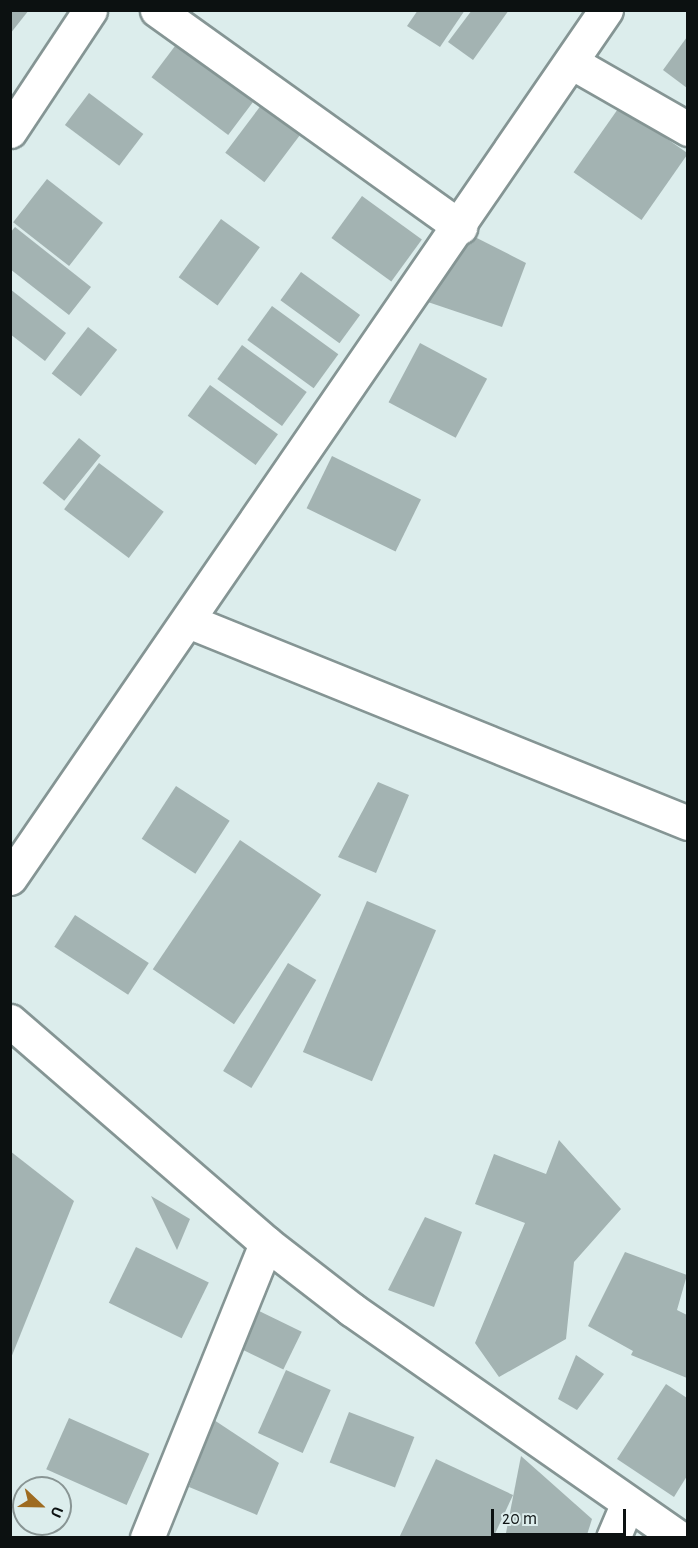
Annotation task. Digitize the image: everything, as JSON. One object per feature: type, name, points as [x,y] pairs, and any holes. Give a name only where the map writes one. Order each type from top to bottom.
[{"type":"street","points":[[10,131],[90,10]]},
{"type":"street","points":[[156,10],[460,227]]},
{"type":"street","points":[[10,878],[460,227],[571,62],[595,15]]},
{"type":"street","points":[[571,62],[687,129]]},
{"type":"street","points":[[188,621],[687,823]]},
{"type":"street","points":[[10,1021],[266,1243],[351,1309],[679,1538]]},
{"type":"street","points":[[147,1538],[266,1243]]},
{"type":"street","points":[[613,1538],[628,1503]]},
{"type":"building","points":[[10,10],[29,10],[10,34]]},
{"type":"building","points":[[418,10],[465,10],[440,47],[407,26]]},
{"type":"building","points":[[472,10],[509,10],[473,60],[448,42]]},
{"type":"building","points":[[687,37],[687,88],[663,70]]},
{"type":"building","points":[[181,38],[258,96],[228,135],[152,77]]},
{"type":"building","points":[[89,93],[143,134],[119,166],[65,125]]},
{"type":"building","points":[[265,100],[304,129],[264,182],[225,153]]},
{"type":"building","points":[[620,106],[688,154],[642,220],[574,172]]},
{"type":"building","points":[[47,179],[103,223],[69,266],[13,222]]},
{"type":"building","points":[[362,196],[422,239],[391,282],[331,238]]},
{"type":"building","points":[[221,219],[260,247],[218,305],[179,277]]},
{"type":"building","points":[[15,227],[91,287],[69,315],[10,269],[10,233]]},
{"type":"building","points":[[463,231],[526,263],[502,327],[416,298]]},
{"type":"building","points":[[301,272],[360,315],[339,343],[280,300]]},
{"type":"building","points":[[10,289],[66,333],[45,361],[10,334]]},
{"type":"building","points":[[272,306],[338,354],[314,388],[247,340]]},
{"type":"building","points":[[88,327],[117,350],[81,396],[52,373]]},
{"type":"building","points":[[420,343],[487,379],[456,438],[389,402]]},
{"type":"building","points":[[242,345],[307,392],[282,426],[217,379]]},
{"type":"building","points":[[210,385],[278,434],[256,465],[188,416]]},
{"type":"building","points":[[79,438],[101,456],[64,501],[42,483]]},
{"type":"building","points":[[332,456],[421,499],[396,552],[307,508]]},
{"type":"building","points":[[99,463],[164,512],[129,558],[64,509]]},
{"type":"building","points":[[378,782],[409,795],[376,873],[338,857]]},
{"type":"building","points":[[176,786],[230,821],[195,874],[142,839]]},
{"type":"building","points":[[240,840],[321,895],[234,1024],[153,969]]},
{"type":"building","points":[[367,901],[436,930],[372,1081],[303,1052]]},
{"type":"building","points":[[75,915],[149,963],[128,995],[54,947]]},
{"type":"building","points":[[288,963],[316,980],[251,1088],[223,1071]]},
{"type":"building","points":[[559,1140],[621,1209],[574,1262],[566,1339],[499,1377],[475,1343],[525,1223],[475,1204],[494,1154],[546,1174]]},
{"type":"building","points":[[10,1151],[74,1201],[11,1358],[10,1358]]},
{"type":"building","points":[[151,1196],[190,1219],[177,1250]]},
{"type":"building","points":[[425,1217],[462,1232],[434,1307],[388,1290]]},
{"type":"building","points":[[136,1247],[209,1283],[182,1338],[109,1303]]},
{"type":"building","points":[[625,1252],[687,1275],[677,1310],[687,1315],[687,1378],[631,1355],[633,1351],[588,1326]]},
{"type":"building","points":[[255,1309],[302,1332],[283,1370],[237,1347]]},
{"type":"building","points":[[576,1355],[604,1374],[577,1410],[558,1399]]},
{"type":"building","points":[[286,1370],[331,1390],[303,1453],[258,1433]]},
{"type":"building","points":[[666,1384],[687,1398],[687,1476],[674,1497],[617,1459]]},
{"type":"building","points":[[349,1412],[414,1437],[395,1487],[330,1462]]},
{"type":"building","points":[[69,1418],[149,1454],[127,1505],[72,1481],[72,1476],[62,1476],[46,1469]]},
{"type":"building","points":[[214,1420],[279,1463],[257,1515],[189,1487]]},
{"type":"building","points":[[521,1456],[592,1519],[586,1538],[505,1538]]},
{"type":"building","points":[[436,1459],[513,1495],[493,1538],[399,1538]]}]
